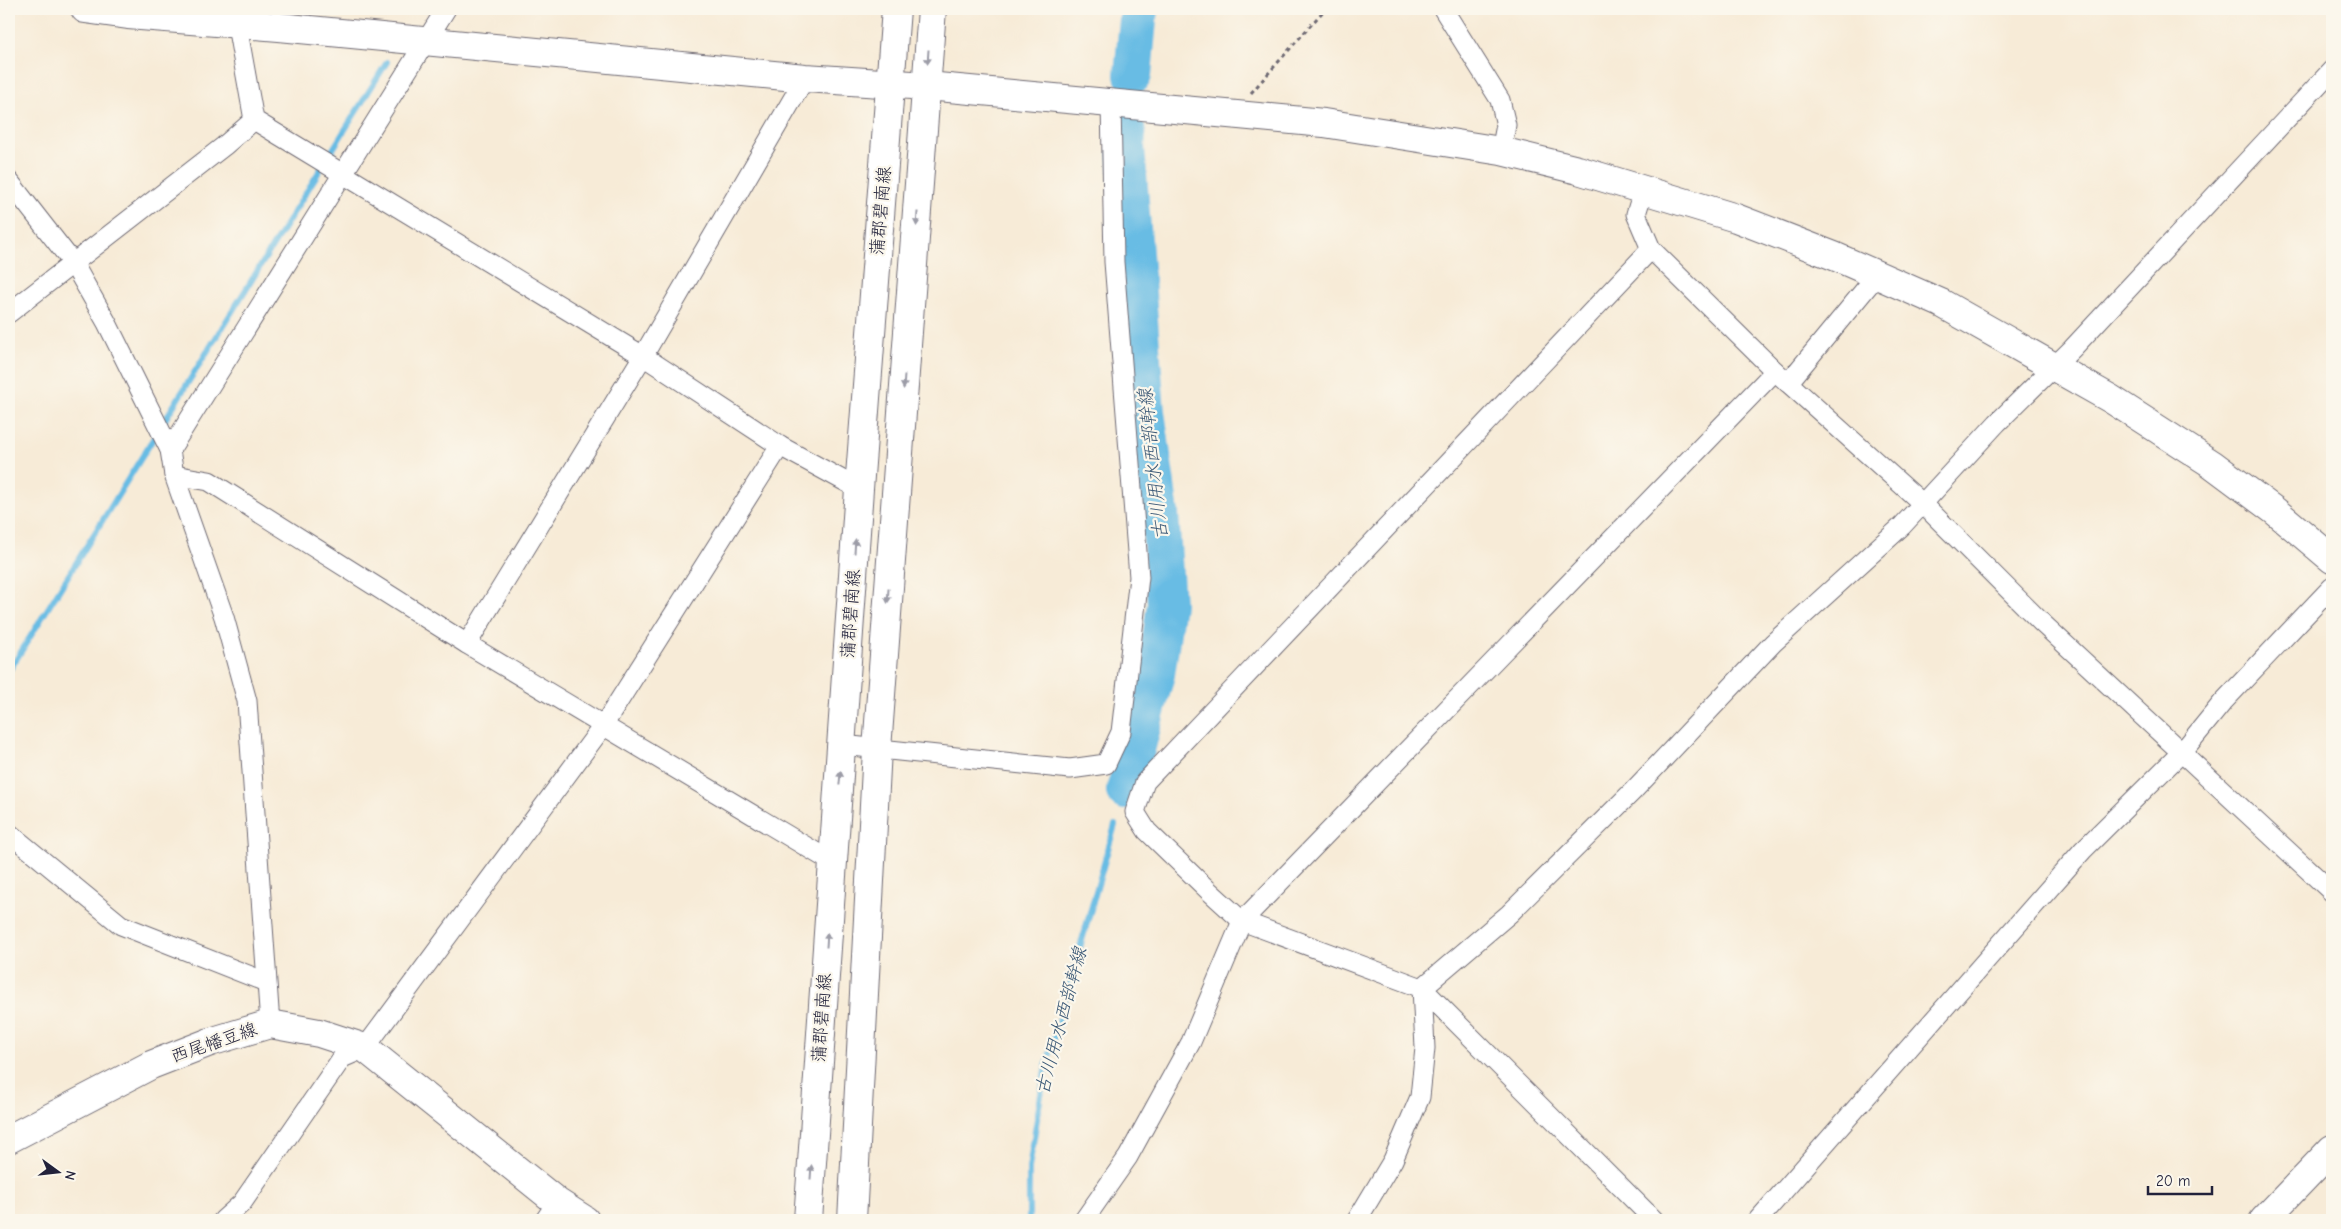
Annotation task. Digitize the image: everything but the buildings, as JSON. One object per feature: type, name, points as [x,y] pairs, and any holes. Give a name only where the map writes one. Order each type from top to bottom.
[{"type":"main road","points":[[85,9],[128,15],[236,16],[426,41],[805,78],[892,83],[1324,123],[1501,151],[1578,170],[1736,218],[1941,303],[2111,399],[2212,464],[2275,511],[2332,559]]},
{"type":"main road","name":"蒲郡碧南線","points":[[808,1220],[859,490],[892,83],[896,9]]},
{"type":"main road","name":"蒲郡碧南線","points":[[852,1220],[877,749],[932,9]]},
{"type":"main road","name":"西尾幡豆線","points":[[9,1139],[151,1065],[210,1042],[270,1024],[319,1032],[365,1048],[551,1211],[585,1220]]},
{"type":"main road","points":[[2264,1220],[2332,1149]]},
{"type":"street","points":[[167,446],[332,167],[426,41],[446,9]]},
{"type":"street","points":[[1447,12],[1500,100],[1506,126],[1501,151]]},
{"type":"street","points":[[236,16],[254,120],[643,356],[780,446],[859,490]]},
{"type":"street","points":[[1422,988],[1516,907],[1633,791],[1773,643],[1902,526],[2078,342],[2332,70]]},
{"type":"street","points":[[467,644],[643,356],[805,78]]},
{"type":"street","points":[[842,745],[1070,769],[1106,764],[1121,732],[1139,577],[1114,262],[1111,103]]},
{"type":"street","points":[[9,313],[224,146],[254,120]]},
{"type":"street","points":[[9,182],[73,263],[107,323],[167,446],[174,475],[224,617],[246,702],[270,1024]]},
{"type":"street","points":[[1643,191],[1636,214],[1651,249],[1782,377],[1922,503],[2042,622],[2183,751],[2256,823],[2332,892]]},
{"type":"street","points":[[1651,249],[1145,782],[1135,812],[1147,830],[1242,921],[1422,988],[1654,1220]]},
{"type":"street","points":[[1084,1220],[1128,1157],[1191,1042],[1242,921],[1782,377],[1877,275]]},
{"type":"street","points":[[223,1220],[242,1203],[342,1058],[365,1048],[603,726],[780,446]]},
{"type":"street","points":[[174,475],[209,481],[467,644],[832,862]]},
{"type":"street","points":[[1758,1220],[2083,850],[2183,751],[2223,702],[2332,587]]},
{"type":"street","points":[[9,833],[121,925],[266,982]]},
{"type":"street","points":[[1357,1220],[1392,1160],[1420,1097],[1424,1048],[1422,988]]},
{"type":"path","points":[[1234,114],[1325,9]]},
{"type":"waterway","name":"古川用水西部幹線","points":[[1133,75],[1139,9]]},
{"type":"waterway","points":[[9,671],[387,62]]},
{"type":"waterway","name":"古川用水西部幹線","points":[[1125,791],[1156,674],[1166,604],[1160,514],[1146,412],[1126,148],[1127,132]]},
{"type":"waterway","name":"古川用水西部幹線","points":[[1029,1220],[1029,1168],[1045,1070],[1115,825]]}]
